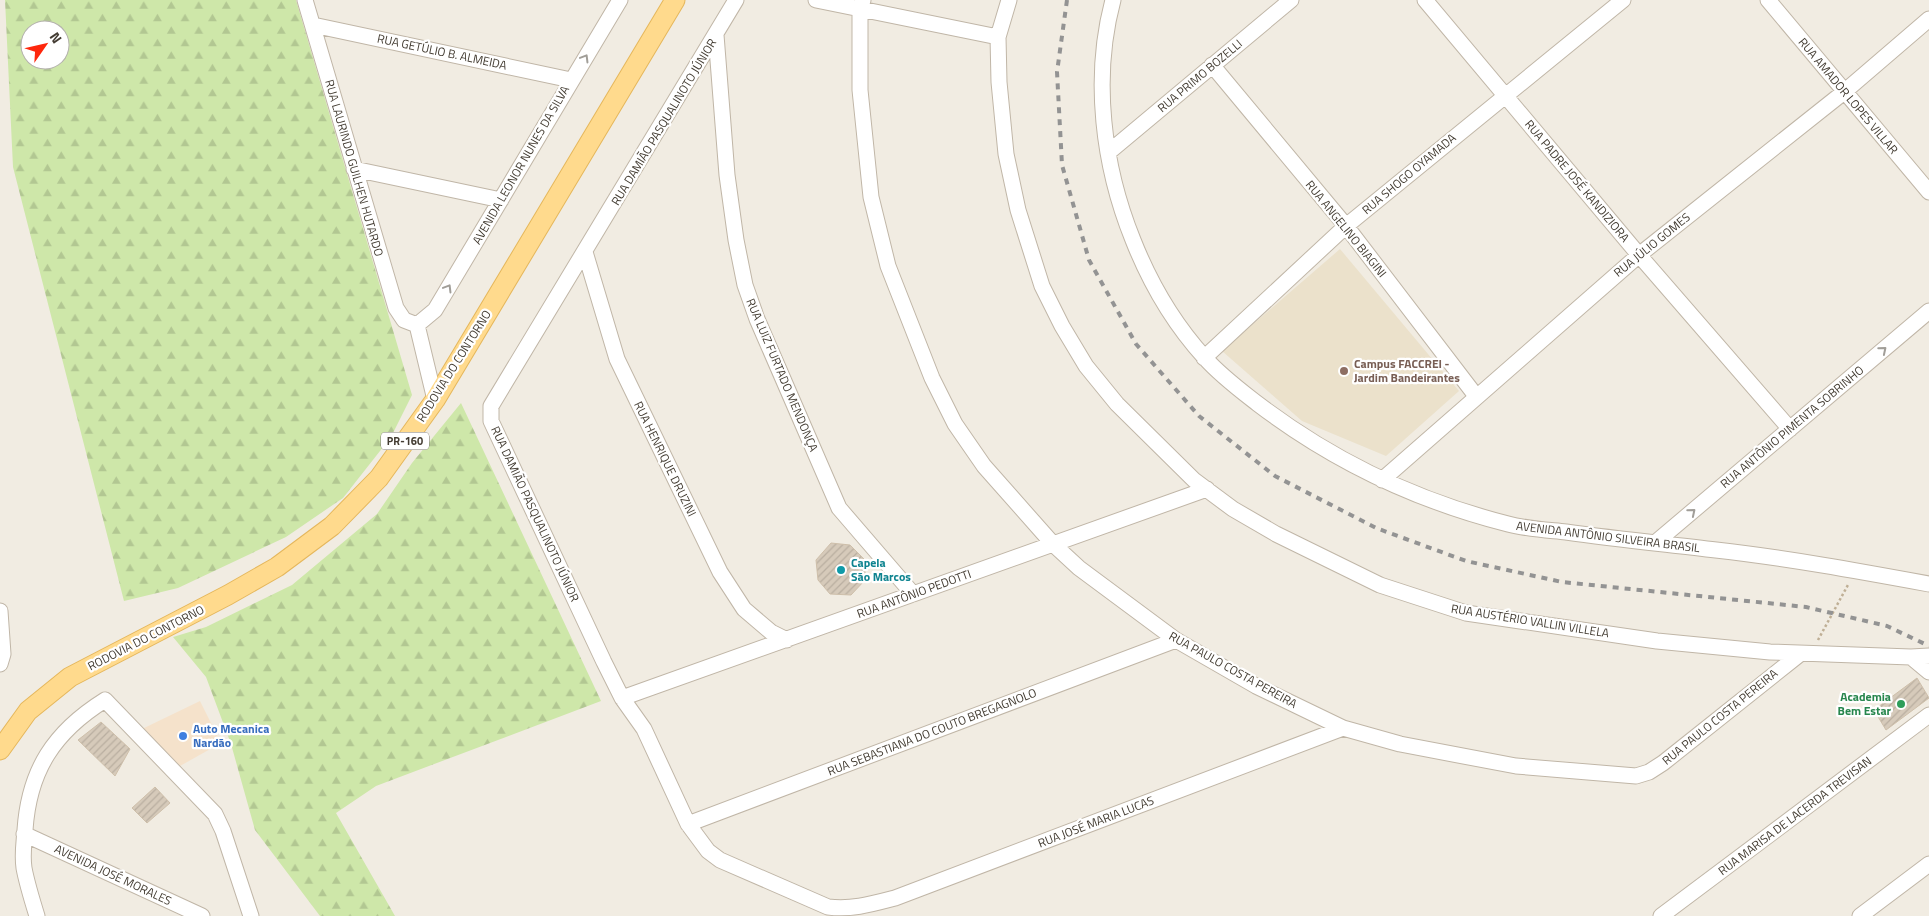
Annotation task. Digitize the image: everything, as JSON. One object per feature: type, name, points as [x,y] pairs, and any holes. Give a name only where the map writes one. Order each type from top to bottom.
[{"type":"main road","name":"RODOVIA DO CONTORNO","points":[[0,750],[28,711],[70,677],[228,596],[278,567],[332,526],[379,478],[435,400],[675,0]]},
{"type":"street","name":"RUA LAURINDO GUILHEN HUTARDO","points":[[305,0],[396,308],[404,320],[417,324]]},
{"type":"street","name":"AVENIDA LEONOR NUNES DA SILVA","points":[[417,324],[435,310],[620,0]]},
{"type":"street","name":"RUA DAMIÃO PASQUALINOTO JÚNIOR","points":[[736,0],[491,406],[491,421],[622,698],[644,729],[688,824],[708,851],[720,860],[828,907],[846,909]]},
{"type":"street","points":[[816,0],[861,5],[998,37]]},
{"type":"street","name":"RUA AUSTÉRIO VALLIN VILLELA","points":[[1009,0],[998,37],[999,82],[1006,154],[1018,210],[1042,286],[1062,326],[1086,366],[1111,397],[1156,444],[1233,509],[1340,567],[1389,588],[1466,613],[1657,640],[1805,654],[1929,656]]},
{"type":"street","name":"AVENIDA ANTÔNIO SILVEIRA BRASIL","points":[[1113,0],[1103,68],[1104,123],[1108,152],[1124,219],[1144,267],[1168,310],[1204,358],[1233,385],[1280,420],[1354,467],[1382,480],[1427,499],[1510,525],[1718,550],[1929,584]]},
{"type":"street","name":"RUA PRIMO BOZELLI","points":[[1108,152],[1291,0]]},
{"type":"street","name":"RUA PADRE JOSÉ KANDIZIORA","points":[[1424,0],[1638,255],[1790,429]]},
{"type":"street","name":"RUA SHOGO OYAMADA","points":[[1204,358],[1346,226],[1623,0]]},
{"type":"street","name":"RUA AMADOR LOPES VILLAR","points":[[1768,0],[1929,192]]},
{"type":"street","name":"RUA PAULO COSTA PEREIRA","points":[[861,5],[860,90],[870,187],[888,266],[928,368],[955,424],[984,466],[1053,544],[1087,573],[1176,640],[1256,686],[1343,728],[1400,744],[1516,766],[1636,776],[1649,772],[1663,763],[1805,654]]},
{"type":"street","name":"RUA JÚLIO GOMES","points":[[1382,480],[1638,255],[1844,92],[1929,19]]},
{"type":"street","name":"RUA GETÚLIO B. ALMEIDA","points":[[313,25],[571,80]]},
{"type":"street","name":"RUA LUIZ FURTADO MENDONÇA","points":[[716,35],[727,175],[736,240],[745,285],[757,319],[839,508],[914,594]]},
{"type":"street","name":"RUA ANGELINO BIAGINI","points":[[1212,65],[1346,226],[1476,396]]},
{"type":"street","points":[[354,169],[501,200]]},
{"type":"street","name":"RUA HENRIQUE DRUZINI","points":[[585,252],[618,359],[720,572],[732,594],[744,609],[770,632],[787,640]]},
{"type":"street","name":"RUA ANTÔNIO PIMENTA SOBRINHO","points":[[1655,543],[1929,311]]},
{"type":"street","points":[[417,324],[435,400]]},
{"type":"street","name":"RUA ANTÔNIO PEDOTTI","points":[[622,698],[1207,489]]},
{"type":"street","points":[[0,611],[2,659]]},
{"type":"street","name":"RUA SEBASTIANA DO COUTO BREGAGNOLO","points":[[688,824],[1176,640]]},
{"type":"street","points":[[1910,657],[1929,672]]},
{"type":"street","points":[[37,916],[24,867],[24,834],[28,802],[41,764],[54,744],[70,726],[105,700],[215,814],[224,831],[251,916]]},
{"type":"street","name":"RUA MARISA DE LACERDA TREVISAN","points":[[1661,916],[1929,715]]},
{"type":"street","name":"RUA JOSÉ MARIA LUCAS","points":[[846,909],[895,898],[1343,728]]},
{"type":"street","name":"AVENIDA JOSÉ MORALES","points":[[24,834],[194,914]]},
{"type":"street","points":[[1860,916],[1929,864]]},
{"type":"path","points":[[1805,654],[1856,571]]},
{"type":"shaded area","name":"Campus FACCREI - Jardim Bandeirantes","points":[[1340,249],[1459,391],[1386,456],[1302,421],[1222,351]]},
{"type":"shaded area","name":"Auto Mecanica Nardão","points":[[200,701],[221,743],[180,766],[142,729]]},
{"type":"green space","points":[[5,0],[296,0],[412,395],[391,437],[343,498],[286,537],[178,588],[124,601],[13,167]]},
{"type":"green space","points":[[461,403],[601,701],[376,786],[336,813],[395,916],[320,916],[255,830],[231,744],[206,677],[173,637],[206,627],[292,585],[377,514],[412,463]]},
{"type":"building","name":"Capela São Marcos","points":[[831,543],[850,545],[865,560],[865,580],[851,595],[830,594],[818,580],[816,560]]},
{"type":"building","name":"Academia Bem Estar","points":[[1917,678],[1929,698],[1886,730],[1874,710]]},
{"type":"building","points":[[101,722],[130,749],[115,776],[78,740]]},
{"type":"building","points":[[155,787],[170,803],[147,823],[132,808]]},
{"type":"railway","points":[[1067,0],[1057,72],[1062,165],[1089,260],[1136,344],[1199,416],[1275,476],[1376,528],[1466,561],[1562,582],[1806,607],[1887,626],[1929,646]]},
{"type":"place","name":"Campus FACCREI - Jardim Bandeirantes","points":[[1344,371]]},
{"type":"place","name":"Capela São Marcos","points":[[841,570]]},
{"type":"place","name":"Academia Bem Estar","points":[[1901,704]]},
{"type":"place","name":"Auto Mecanica Nardão","points":[[183,736]]}]
